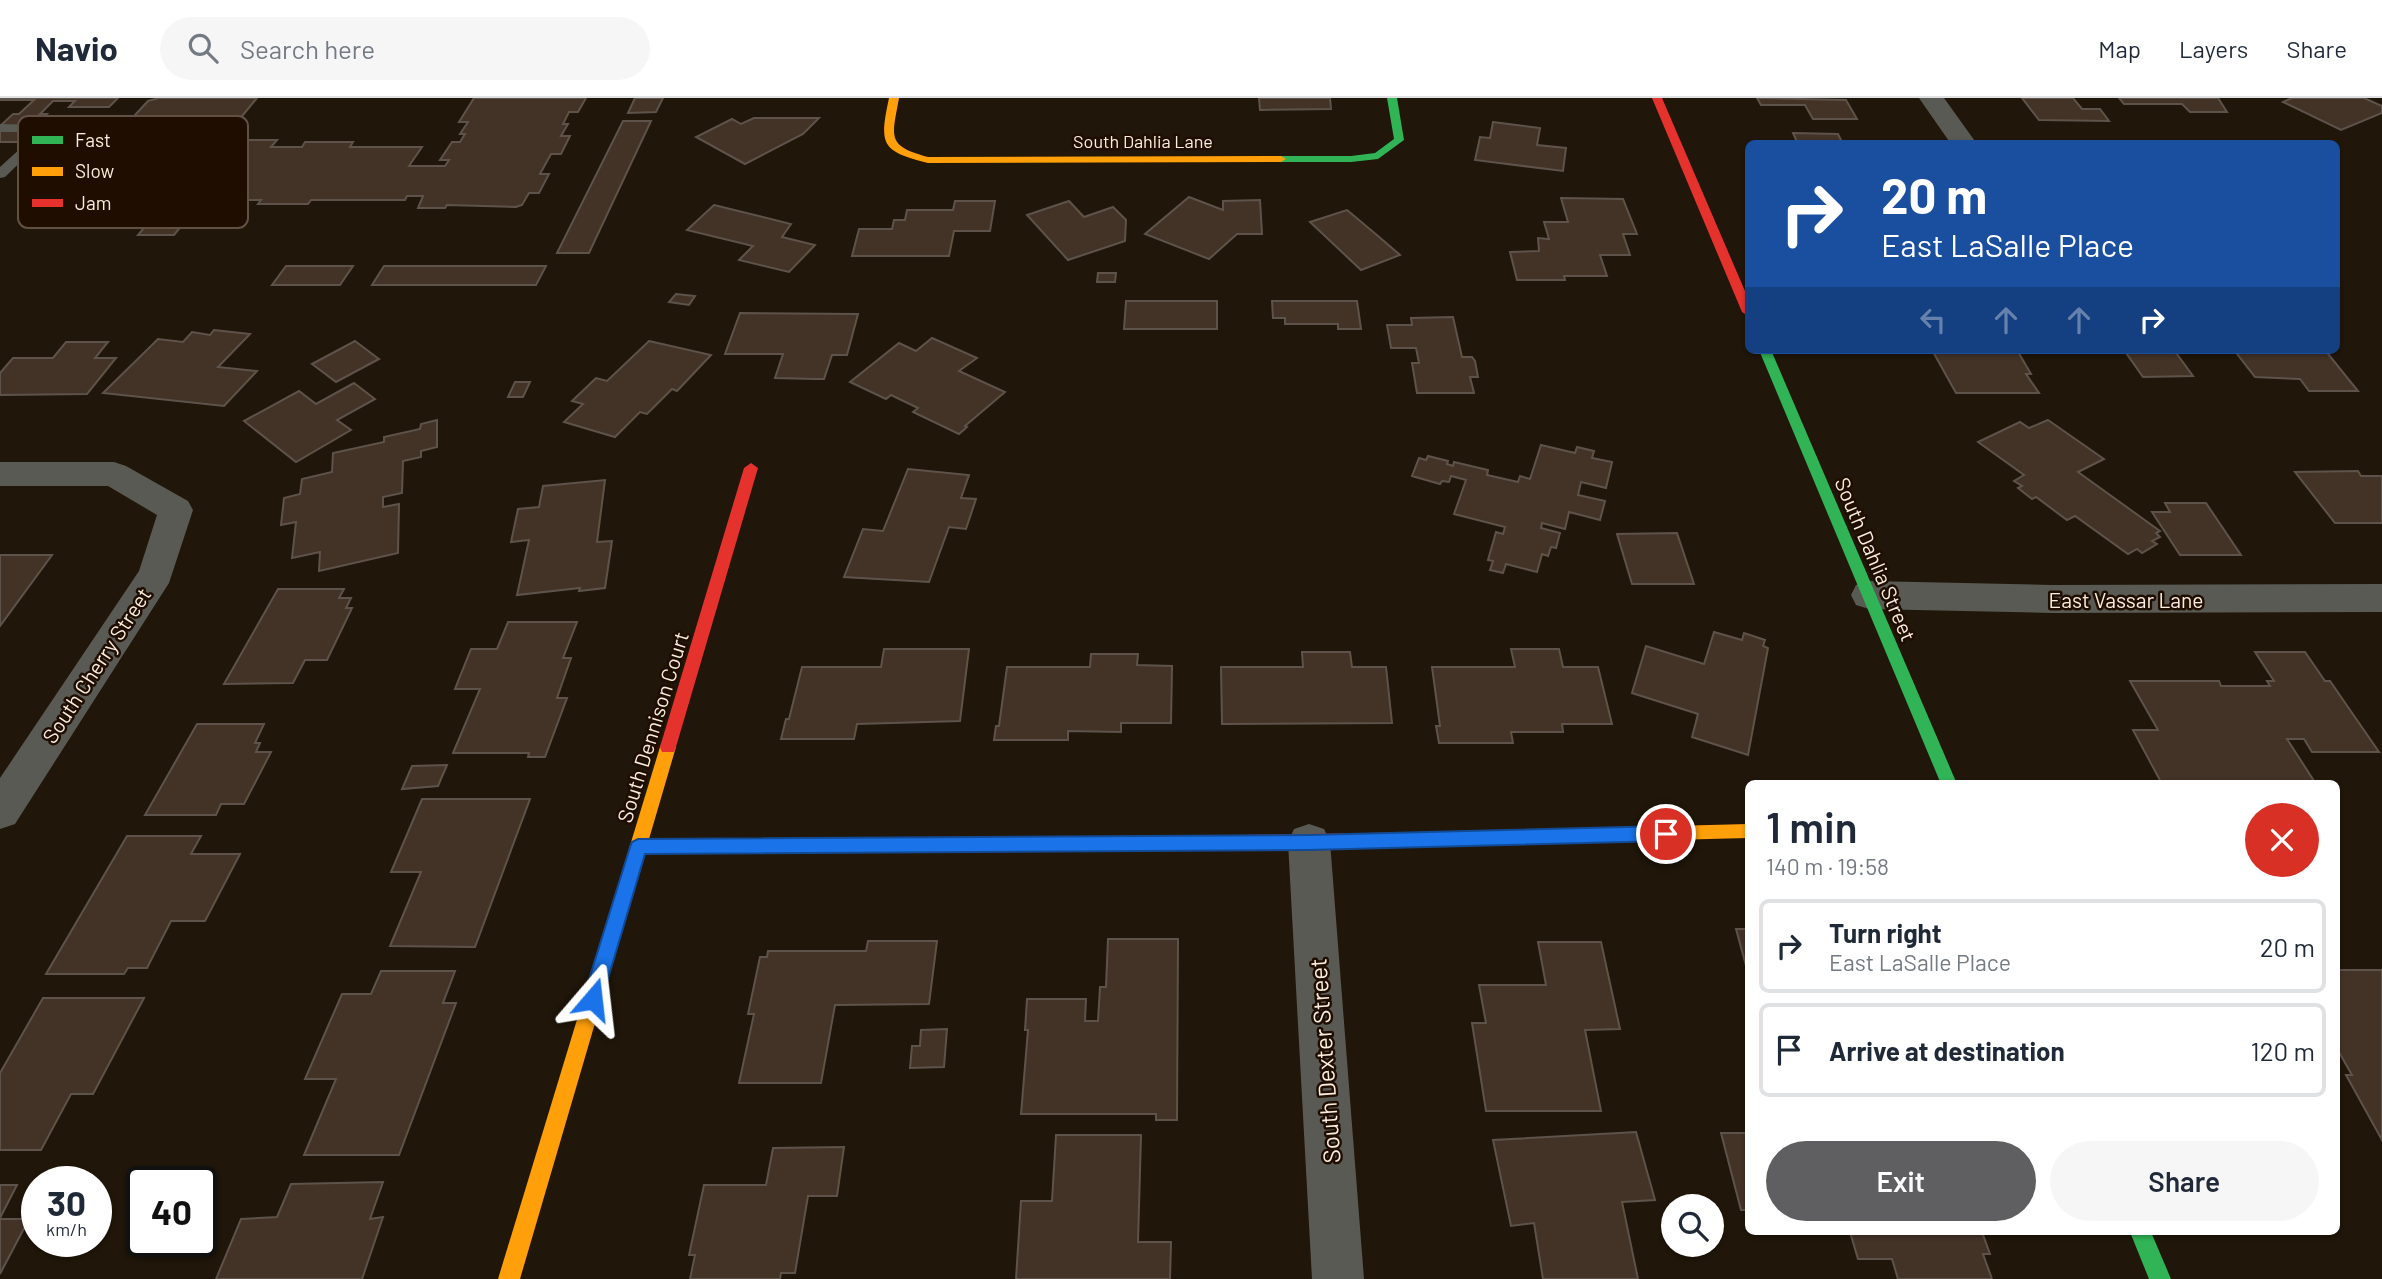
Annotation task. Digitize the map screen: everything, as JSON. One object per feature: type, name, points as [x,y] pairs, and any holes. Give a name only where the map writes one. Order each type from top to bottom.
[{"type":"street","name":"South Dahlia Lane","points":[[894,98],[887,135],[891,144],[902,154],[928,160],[1337,160],[1378,156],[1399,140],[1392,98]]},
{"type":"street","points":[[1657,98],[1745,305]]},
{"type":"street","points":[[1931,98],[1961,140]]},
{"type":"street","name":"South Dahlia Street","points":[[1767,354],[1947,780]]},
{"type":"street","name":"South Dennison Court","points":[[509,1279],[751,468]]},
{"type":"street","name":"South Cherry Street","points":[[0,474],[114,474],[176,510],[156,574],[0,812]]},
{"type":"street","name":"East Vassar Lane","points":[[1869,595],[2052,599],[2382,598]]},
{"type":"street","points":[[638,847],[1309,842],[1745,831]]},
{"type":"street","name":"South Dexter Street","points":[[1309,842],[1338,1279]]},
{"type":"street","points":[[2141,1235],[2160,1279]]},
{"type":"lane","points":[[0,128],[18,128]]},
{"type":"lane","points":[[0,174],[18,157]]},
{"type":"building","points":[[118,98],[109,107],[69,107],[75,101],[53,101],[40,114],[47,114],[45,116],[18,116],[18,142],[0,142],[0,126],[34,100],[0,100]]},
{"type":"building","points":[[159,98],[257,98],[242,116],[134,116],[148,101]]},
{"type":"building","points":[[474,98],[586,98],[578,112],[569,112],[563,124],[568,124],[561,136],[570,136],[561,154],[551,154],[540,174],[549,174],[539,193],[529,193],[522,205],[516,207],[447,205],[445,208],[418,208],[423,196],[407,196],[405,200],[311,200],[308,204],[258,204],[261,200],[248,200],[248,140],[277,140],[271,147],[302,147],[305,142],[353,142],[350,147],[422,147],[409,166],[445,166],[449,160],[440,160],[452,142],[460,142],[465,134],[460,134],[468,122],[459,122]]},
{"type":"building","points":[[635,98],[663,98],[656,112],[628,113]]},
{"type":"building","points":[[1259,98],[1330,98],[1331,109],[1260,110]]},
{"type":"building","points":[[1757,98],[1846,100],[1857,119],[1813,119],[1805,105],[1761,105]]},
{"type":"building","points":[[2022,98],[2073,98],[2082,109],[2100,109],[2109,121],[2039,120]]},
{"type":"building","points":[[2119,98],[2218,98],[2227,112],[2190,112],[2182,104],[2124,104]]},
{"type":"building","points":[[2292,98],[2364,98],[2382,106],[2382,113],[2341,130],[2283,102]]},
{"type":"building","points":[[754,118],[819,118],[803,134],[745,164],[696,137],[732,119],[741,124]]},
{"type":"building","points":[[623,121],[651,121],[589,253],[557,253]]},
{"type":"building","points":[[1493,122],[1540,128],[1537,145],[1566,148],[1563,171],[1475,160],[1480,137],[1490,138]]},
{"type":"building","points":[[1793,133],[1838,134],[1841,140],[1796,140]]},
{"type":"building","points":[[1189,197],[1223,210],[1223,201],[1260,200],[1262,234],[1237,234],[1209,259],[1145,234]]},
{"type":"building","points":[[1561,198],[1623,199],[1637,234],[1623,234],[1630,255],[1600,255],[1607,276],[1564,276],[1565,280],[1517,280],[1510,252],[1539,251],[1538,238],[1549,239],[1544,222],[1568,222]]},
{"type":"building","points":[[955,201],[995,201],[990,231],[954,231],[949,256],[852,256],[859,229],[892,229],[894,220],[905,220],[907,210],[953,210]]},
{"type":"building","points":[[1069,201],[1084,217],[1113,207],[1126,220],[1125,241],[1068,260],[1027,215]]},
{"type":"building","points":[[714,205],[791,224],[782,237],[815,245],[789,272],[739,260],[753,246],[687,230]]},
{"type":"building","points":[[1347,210],[1400,255],[1361,270],[1310,222]]},
{"type":"building","points":[[144,228],[180,228],[174,235],[138,235]]},
{"type":"building","points":[[286,266],[353,266],[340,285],[272,285]]},
{"type":"building","points":[[384,266],[546,266],[536,285],[372,285]]},
{"type":"building","points":[[1098,273],[1116,273],[1115,282],[1097,282]]},
{"type":"building","points":[[676,294],[695,296],[689,305],[669,302]]},
{"type":"building","points":[[1126,301],[1217,301],[1217,329],[1124,329]]},
{"type":"building","points":[[1272,301],[1357,301],[1361,329],[1338,329],[1338,324],[1285,324],[1285,318],[1273,318]]},
{"type":"building","points":[[740,313],[858,314],[847,355],[832,355],[824,379],[815,379],[775,378],[783,354],[725,354]]},
{"type":"building","points":[[1453,317],[1462,357],[1472,357],[1475,361],[1478,377],[1470,377],[1474,393],[1417,393],[1412,363],[1419,363],[1416,348],[1391,348],[1387,325],[1412,325],[1411,318]]},
{"type":"building","points":[[214,330],[250,334],[218,367],[257,371],[224,406],[103,393],[158,339],[183,342],[192,332],[210,335]]},
{"type":"building","points":[[932,338],[977,358],[959,371],[1005,392],[959,434],[913,412],[918,408],[891,395],[886,399],[850,382],[899,343],[916,351]]},
{"type":"building","points":[[355,341],[379,359],[336,382],[312,364]]},
{"type":"building","points":[[649,341],[711,355],[677,391],[672,389],[647,414],[640,412],[615,437],[564,422],[583,404],[572,401],[596,378],[607,381]]},
{"type":"building","points":[[66,342],[108,342],[95,358],[116,358],[87,394],[0,395],[0,373],[13,358],[53,358]]},
{"type":"building","points":[[1934,354],[2019,354],[2031,374],[2026,374],[2039,393],[1956,393]]},
{"type":"building","points":[[2127,354],[2177,354],[2193,376],[2143,377]]},
{"type":"building","points":[[2237,354],[2328,354],[2358,391],[2309,391],[2300,379],[2255,377]]},
{"type":"building","points":[[515,382],[530,382],[523,397],[508,397]]},
{"type":"building","points":[[354,383],[375,399],[337,420],[351,430],[296,462],[244,421],[299,391],[316,404]]},
{"type":"building","points":[[437,420],[437,447],[421,451],[421,457],[403,461],[402,493],[383,497],[383,507],[399,504],[398,553],[319,571],[320,552],[292,558],[296,522],[281,525],[284,498],[300,494],[302,479],[332,472],[333,453],[384,442],[384,437],[420,429],[421,424]]},
{"type":"building","points":[[2048,420],[2104,459],[2078,472],[2160,531],[2156,533],[2160,537],[2152,541],[2157,544],[2142,553],[2137,549],[2128,554],[2075,516],[2067,520],[2036,497],[2032,499],[2018,488],[2022,486],[2014,481],[2024,475],[1978,442],[2020,422],[2029,428]]},
{"type":"building","points":[[1541,445],[1575,453],[1577,447],[1594,451],[1592,458],[1612,462],[1606,488],[1581,482],[1578,495],[1605,501],[1600,520],[1569,512],[1565,529],[1542,523],[1541,528],[1560,533],[1556,548],[1551,547],[1548,556],[1542,554],[1537,572],[1506,564],[1503,573],[1490,570],[1493,561],[1488,560],[1496,532],[1503,534],[1505,527],[1454,514],[1466,480],[1451,476],[1449,482],[1442,481],[1440,484],[1412,476],[1419,458],[1426,460],[1428,456],[1448,461],[1447,464],[1453,466],[1454,462],[1488,470],[1487,475],[1518,482],[1520,476],[1530,479]]},
{"type":"building","points":[[908,469],[969,475],[961,498],[976,499],[966,529],[949,527],[929,582],[844,577],[863,529],[883,531]]},
{"type":"building","points":[[2358,471],[2361,476],[2382,476],[2382,523],[2335,523],[2295,472]]},
{"type":"building","points":[[605,480],[597,542],[612,541],[605,588],[517,595],[529,540],[511,542],[518,509],[539,507],[543,486]]},
{"type":"building","points":[[2165,503],[2206,503],[2241,555],[2180,555],[2152,512],[2170,512]]},
{"type":"building","points":[[1677,533],[1694,584],[1632,584],[1617,534]]},
{"type":"building","points":[[0,555],[52,555],[0,626]]},
{"type":"building","points":[[278,589],[344,589],[339,598],[351,598],[346,608],[352,608],[327,660],[305,660],[293,683],[224,684]]},
{"type":"building","points":[[508,622],[577,622],[563,658],[571,658],[557,698],[567,698],[545,757],[528,757],[529,753],[453,753],[480,689],[455,689],[471,649],[497,649]]},
{"type":"building","points":[[1714,632],[1742,640],[1744,633],[1765,640],[1763,646],[1768,648],[1748,755],[1692,737],[1698,714],[1632,693],[1646,646],[1704,664]]},
{"type":"building","points":[[884,649],[969,649],[960,721],[857,724],[854,739],[781,739],[802,667],[881,667]]},
{"type":"building","points":[[1511,649],[1559,649],[1563,667],[1598,667],[1612,724],[1562,724],[1563,732],[1511,732],[1513,743],[1439,743],[1436,726],[1440,726],[1432,667],[1515,667]]},
{"type":"building","points":[[1302,652],[1350,652],[1352,667],[1386,667],[1392,723],[1222,724],[1221,667],[1303,667]]},
{"type":"building","points":[[2255,652],[2305,652],[2325,681],[2330,681],[2379,752],[2312,752],[2304,739],[2287,739],[2313,780],[2160,780],[2133,730],[2158,730],[2130,681],[2219,681],[2221,686],[2270,686],[2267,681],[2274,681]]},
{"type":"building","points":[[1091,654],[1138,654],[1137,665],[1172,666],[1171,723],[1121,723],[1121,732],[1068,731],[1068,740],[994,740],[996,726],[999,726],[1007,667],[1090,667]]},
{"type":"building","points":[[197,724],[264,724],[255,743],[260,743],[256,752],[271,752],[244,804],[221,804],[216,815],[145,815]]},
{"type":"building","points":[[447,765],[438,786],[402,789],[412,766]]},
{"type":"building","points":[[422,799],[530,799],[475,947],[390,946],[421,872],[391,872]]},
{"type":"building","points":[[127,836],[201,836],[191,854],[240,854],[205,921],[171,921],[147,968],[128,968],[124,974],[46,974]]},
{"type":"building","points":[[1736,929],[1745,929],[1745,962]]},
{"type":"building","points":[[1108,939],[1178,939],[1177,1120],[1156,1120],[1156,1114],[1021,1114],[1028,1030],[1025,1030],[1027,999],[1086,999],[1085,1021],[1098,1021],[1100,987],[1106,987]]},
{"type":"building","points":[[868,941],[937,941],[929,1004],[835,1005],[821,1083],[739,1083],[754,1014],[748,1014],[760,957],[767,957],[768,951],[866,951]]},
{"type":"building","points":[[1538,942],[1601,942],[1620,1029],[1585,1030],[1601,1111],[1486,1111],[1472,1023],[1486,1023],[1479,985],[1546,985]]},
{"type":"building","points":[[2340,970],[2382,970],[2382,1140],[2346,1075],[2352,1075],[2340,1054]]},
{"type":"building","points":[[381,971],[455,971],[443,1003],[456,1003],[399,1155],[304,1155],[336,1079],[305,1079],[342,994],[371,994]]},
{"type":"building","points":[[43,998],[144,998],[93,1094],[71,1094],[41,1150],[0,1150],[0,1073]]},
{"type":"building","points":[[947,1029],[944,1067],[910,1068],[912,1046],[920,1046],[921,1030]]},
{"type":"building","points":[[1636,1132],[1655,1200],[1622,1202],[1638,1279],[1543,1279],[1534,1223],[1511,1226],[1493,1140]]},
{"type":"building","points":[[1721,1133],[1745,1133],[1745,1210],[1741,1210]]},
{"type":"building","points":[[1056,1135],[1141,1135],[1138,1242],[1171,1242],[1170,1279],[1016,1279],[1021,1201],[1052,1201]]},
{"type":"building","points":[[844,1147],[837,1196],[808,1196],[795,1273],[781,1273],[780,1279],[690,1279],[695,1255],[689,1255],[704,1185],[766,1185],[773,1148]]},
{"type":"building","points":[[383,1182],[370,1219],[383,1217],[362,1279],[216,1279],[241,1219],[277,1217],[291,1184]]},
{"type":"building","points":[[0,1185],[17,1185],[0,1218]]},
{"type":"building","points":[[0,1219],[21,1219],[21,1234],[0,1274]]},
{"type":"building","points":[[1851,1235],[1983,1235],[1990,1254],[1983,1254],[1992,1279],[1898,1279],[1892,1259],[1858,1259]]},
{"type":"traffic: fast","points":[[1281,159],[1351,159],[1378,156],[1399,140],[1392,98]]},
{"type":"traffic: fast","points":[[1767,354],[1947,780]]},
{"type":"traffic: fast","points":[[638,847],[1165,843]]},
{"type":"traffic: fast","points":[[2141,1235],[2160,1279]]},
{"type":"traffic: slow","points":[[894,98],[889,123],[890,141],[901,153],[928,160],[1281,159]]},
{"type":"traffic: slow","points":[[509,1279],[668,747]]},
{"type":"traffic: slow","points":[[1433,839],[1745,831]]},
{"type":"traffic: jam","points":[[1657,98],[1745,305]]},
{"type":"traffic: jam","points":[[668,747],[751,468]]},
{"type":"traffic: jam","points":[[1165,843],[1433,839]]},
{"type":"route","points":[[593,999],[638,847],[1309,842],[1666,834]]}]
